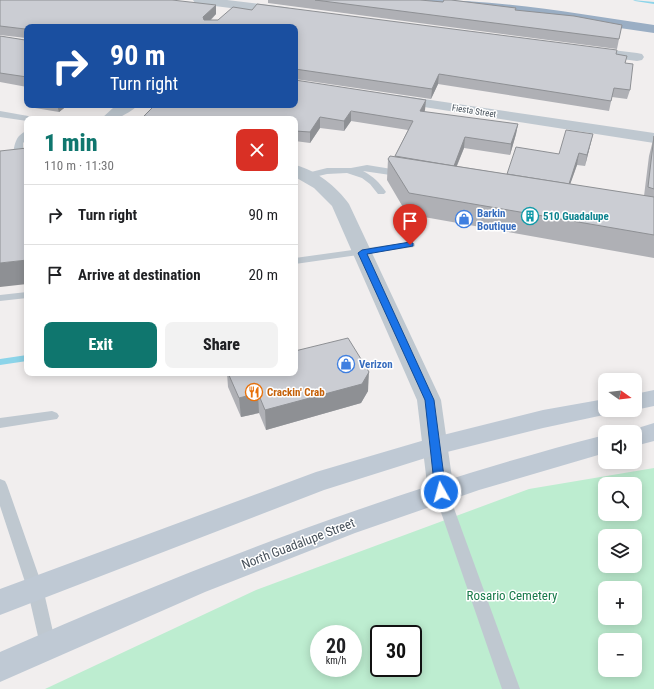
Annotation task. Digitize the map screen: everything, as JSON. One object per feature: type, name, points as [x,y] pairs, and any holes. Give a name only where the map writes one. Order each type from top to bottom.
[{"type":"highway","points":[[433,0],[654,28]]},
{"type":"highway","points":[[530,0],[572,5]]},
{"type":"main road","points":[[642,401],[654,398]]},
{"type":"main road","points":[[0,602],[316,482],[435,446],[598,408]]},
{"type":"main road","points":[[642,435],[654,432]]},
{"type":"main road","name":"North Guadalupe Street","points":[[1,661],[48,645],[187,586],[318,535],[441,492],[557,456],[598,446]]},
{"type":"street","points":[[199,0],[240,2],[295,12]]},
{"type":"street","points":[[225,15],[240,2]]},
{"type":"street","points":[[582,50],[637,57]]},
{"type":"street","name":"Fiesta Street","points":[[381,97],[654,138]]},
{"type":"street","points":[[112,116],[124,108]]},
{"type":"street","points":[[301,173],[320,184],[340,204],[429,400],[441,492]]},
{"type":"lane","points":[[0,114],[24,118]]},
{"type":"lane","points":[[18,157],[20,142],[24,137]]},
{"type":"lane","points":[[301,173],[367,168],[414,175]]},
{"type":"lane","points":[[354,170],[368,178],[380,192]]},
{"type":"lane","points":[[298,261],[362,253],[410,245]]},
{"type":"lane","points":[[0,298],[24,295]]},
{"type":"lane","points":[[0,423],[52,416]]},
{"type":"lane","points":[[0,485],[35,588],[48,645]]},
{"type":"lane","points":[[441,492],[511,689]]},
{"type":"green space","name":"Rosario Cemetery","points":[[654,468],[654,689],[45,689],[256,590],[529,489],[598,477],[598,521],[642,521],[642,477],[600,477]]},
{"type":"building","points":[[0,0],[172,0],[216,5],[203,17],[204,20],[218,20],[233,7],[252,10],[257,4],[617,50],[616,54],[627,56],[625,63],[633,64],[630,90],[614,88],[611,101],[439,74],[432,89],[298,69],[298,24],[24,24],[24,29],[0,26]]},
{"type":"building","points":[[315,0],[420,0],[443,2],[444,0],[451,0],[516,8],[515,10],[574,16],[622,25],[619,39]]},
{"type":"building","points":[[0,36],[24,40],[24,77],[0,73]]},
{"type":"building","points":[[298,80],[426,100],[420,111],[518,124],[511,144],[465,137],[454,166],[395,156],[413,121],[351,111],[344,121],[320,117],[310,132],[298,131],[298,116],[144,116],[152,108],[298,108]]},
{"type":"building","points":[[566,130],[593,134],[587,155],[579,153],[569,184],[507,174],[516,147],[559,154]]},
{"type":"building","points":[[654,136],[654,189],[648,187]]},
{"type":"building","points":[[24,148],[24,260],[0,263],[0,151]]},
{"type":"building","points":[[390,156],[654,197],[654,235],[409,193],[388,159]]},
{"type":"building","points":[[348,338],[369,372],[362,384],[265,410],[258,393],[239,398],[229,376],[298,376],[298,350]]},
{"type":"waterway","points":[[635,0],[654,3]]},
{"type":"waterway","points":[[0,362],[24,358]]},
{"type":"place","name":"510 Guadalupe","points":[[530,216]]},
{"type":"place","name":"Barkin Boutique","points":[[464,219]]},
{"type":"place","name":"Verizon","points":[[346,364]]},
{"type":"place","name":"Crackin' Crab","points":[[254,392]]},
{"type":"route","points":[[410,245],[362,253],[429,400],[441,492]]}]
